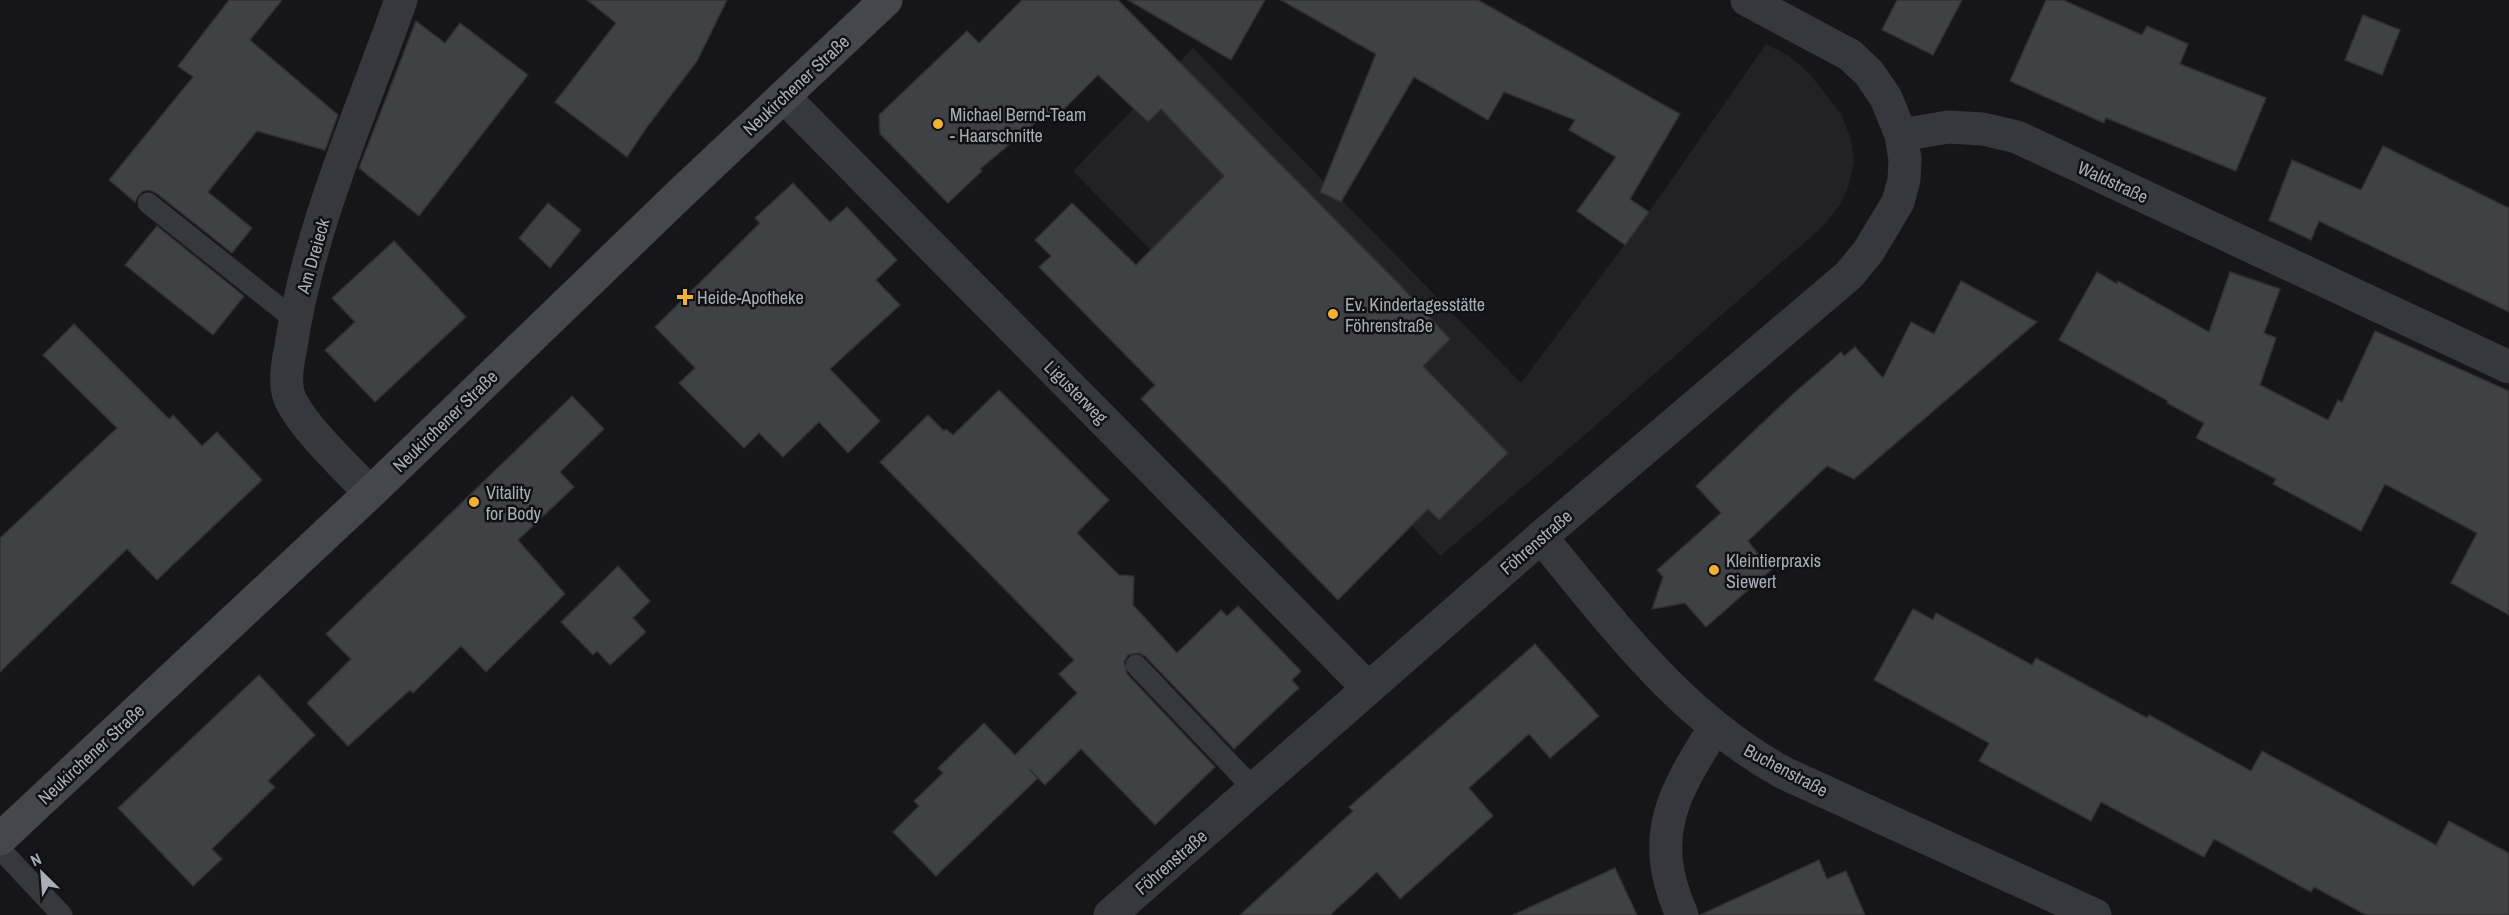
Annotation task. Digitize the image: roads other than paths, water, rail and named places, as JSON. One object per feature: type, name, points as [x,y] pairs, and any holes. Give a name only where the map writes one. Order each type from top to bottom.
[{"type":"street","name":"Am Dreieck","points":[[369,493],[298,414],[288,394],[287,369],[295,320],[321,222],[401,0]]},
{"type":"street","name":"Neukirchener Straße","points":[[0,839],[369,493],[886,0]]},
{"type":"street","points":[[1747,0],[1850,56],[1869,73],[1886,98],[1900,135]]},
{"type":"street","name":"Ligusterweg","points":[[784,96],[1368,688]]},
{"type":"street","name":"Waldstraße","points":[[1900,135],[1948,127],[1983,129],[2017,137],[2509,368]]},
{"type":"street","name":"Föhrenstraße","points":[[1110,915],[1542,537],[1849,275],[1868,252],[1898,202],[1905,180],[1905,159],[1900,135]]},
{"type":"street","name":"Buchenstraße","points":[[1542,537],[1674,693],[1752,755],[1784,773],[2095,915]]},
{"type":"street","points":[[1682,915],[1670,888],[1665,859],[1668,827],[1673,803],[1682,780],[1715,727]]},
{"type":"lane","points":[[148,203],[295,320]]},
{"type":"lane","points":[[1136,665],[1254,789]]},
{"type":"lane","points":[[0,849],[62,915]]},
{"type":"place","name":"Michael Bernd-Team - Haarschnitte","points":[[938,124]]},
{"type":"place","name":"Heide-Apotheke","points":[[685,297]]},
{"type":"place","name":"Ev. Kindertagesstätte Föhrenstraße","points":[[1333,314]]},
{"type":"place","name":"Vitality for Body","points":[[474,502]]},
{"type":"place","name":"Kleintierpraxis Siewert","points":[[1714,570]]}]
